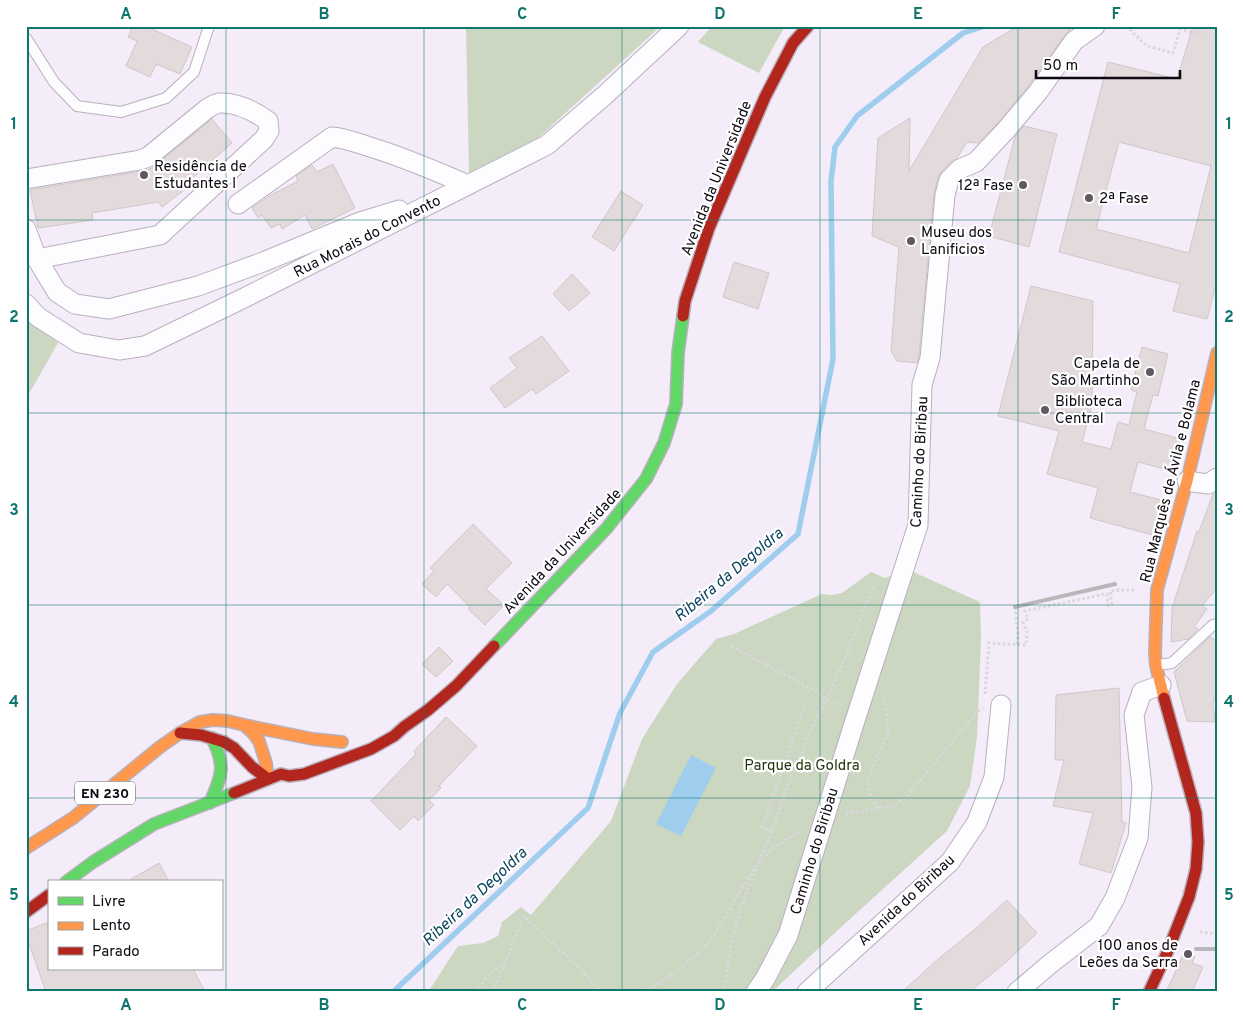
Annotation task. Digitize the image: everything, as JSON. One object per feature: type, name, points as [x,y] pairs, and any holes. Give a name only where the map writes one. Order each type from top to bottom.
[{"type":"main road","name":"Avenida da Universidade","points":[[69,880],[93,862],[154,824],[268,780],[282,769],[289,776],[304,774],[371,748],[394,736],[399,725],[428,710],[456,686],[606,529],[646,479],[664,444],[676,404],[678,353],[685,301],[709,228],[765,97],[793,43],[808,26]]},
{"type":"main road","name":"Rua Marquês de Ávila e Bolama","points":[[1149,992],[1167,953],[1189,896],[1196,869],[1198,842],[1196,813],[1156,666],[1157,590],[1187,481],[1217,353]]},
{"type":"main road","name":"EN 230","points":[[26,848],[73,818],[146,758],[180,733],[200,722],[213,720],[228,721],[313,739],[346,740],[318,750]]},
{"type":"main road","points":[[244,725],[259,741],[266,763],[268,780]]},
{"type":"main road","points":[[180,733],[212,738],[224,742],[234,748],[268,780]]},
{"type":"main road","points":[[210,803],[222,774],[221,758],[212,738]]},
{"type":"main road","points":[[26,912],[48,896]]},
{"type":"street","name":"Rua Morais do Convento","points":[[26,304],[38,317],[79,343],[119,350],[144,346],[242,299],[547,145],[605,95],[679,26]]},
{"type":"street","name":"Caminho do Biribau","points":[[756,992],[765,980],[788,934],[918,525],[922,385],[930,358],[945,195],[949,180],[960,169],[976,162],[1038,92],[1074,41],[1095,26]]},
{"type":"street","points":[[26,180],[140,160],[148,156],[208,108],[218,103],[242,106],[268,120],[269,131],[264,139],[160,235],[37,259]]},
{"type":"street","points":[[238,204],[332,137],[342,138],[382,150],[468,185]]},
{"type":"street","points":[[26,229],[37,259],[56,292],[75,304],[109,309],[198,286],[263,262],[360,222],[451,194]]},
{"type":"street","points":[[1187,481],[1208,484],[1217,478]]},
{"type":"street","points":[[1017,992],[1099,926],[1116,898],[1138,838],[1142,787],[1134,715],[1142,692],[1161,684]]},
{"type":"street","name":"Avenida do Biribau","points":[[807,992],[950,862],[972,830],[994,778],[990,706]]},
{"type":"lane","points":[[26,38],[54,82],[77,106],[121,112],[166,98],[194,72],[209,26]]},
{"type":"lane","points":[[1156,666],[1172,663],[1213,625],[1217,624]]},
{"type":"path","points":[[1126,26],[1147,46],[1173,52],[1180,29],[1217,39]]},
{"type":"path","points":[[1115,584],[1118,590]]},
{"type":"path","points":[[724,992],[731,945],[742,904],[772,831],[793,772],[844,661],[873,587]]},
{"type":"path","points":[[985,695],[989,643],[1026,645],[1028,632],[1023,622],[1028,619],[1025,611],[1105,594],[1107,594],[1108,605],[1112,604],[1110,591],[1143,591]]},
{"type":"path","points":[[1015,607],[1018,645]]},
{"type":"path","points":[[731,646],[817,692],[826,700],[837,705]]},
{"type":"path","points":[[879,808],[871,798],[868,782],[875,760],[888,732],[883,691]]},
{"type":"path","points":[[772,831],[762,828],[805,705]]},
{"type":"path","points":[[840,815],[895,805],[908,795],[978,711],[990,706]]},
{"type":"path","points":[[983,718],[990,706]]},
{"type":"path","points":[[640,992],[653,987],[680,969],[708,943],[758,864],[773,848],[803,829]]},
{"type":"path","points":[[493,992],[524,916],[578,967],[601,992]]},
{"type":"path","points":[[1206,933],[1214,934]]},
{"type":"path","points":[[476,992],[490,972],[504,964]]},
{"type":"green space","points":[[466,26],[661,26],[538,138],[469,174]]},
{"type":"green space","points":[[712,26],[785,26],[759,73],[698,42]]},
{"type":"green space","points":[[26,315],[58,343],[26,399]]},
{"type":"green space","name":"Parque da Goldra","points":[[909,570],[980,602],[981,639],[977,737],[970,786],[947,831],[772,992],[428,992],[458,946],[483,943],[498,936],[502,922],[521,907],[531,915],[611,821],[642,739],[677,684],[716,639],[734,634],[822,594],[842,593],[871,572],[885,578]]},
{"type":"water","points":[[691,755],[716,768],[681,836],[656,824]]},
{"type":"building","points":[[133,26],[145,26],[192,47],[180,74],[156,64],[150,77],[126,66],[137,41],[128,37]]},
{"type":"building","points":[[1018,26],[1062,26],[1070,30],[998,123],[978,143],[967,142],[957,158],[938,177],[934,194],[919,356],[917,363],[897,361],[891,351],[899,247],[872,236],[878,138],[910,118],[909,171],[983,47]]},
{"type":"building","name":"2ª Fase","points":[[1193,26],[1217,26],[1217,281],[1207,319],[1173,311],[1180,284],[1059,252],[1108,62],[1177,79]],"holes":[[[1119,142],[1211,166],[1189,253],[1096,229]]]},
{"type":"building","name":"Residência de Estudantes I","points":[[212,119],[232,143],[181,188],[183,191],[162,207],[158,202],[92,213],[93,220],[38,228],[30,190],[152,168]]},
{"type":"building","name":"12ª Fase","points":[[1024,126],[1057,134],[1029,247],[989,236],[1015,137]]},
{"type":"building","points":[[333,164],[355,208],[312,229],[305,215],[282,229],[280,224],[271,228],[262,215],[258,218],[252,208],[271,195],[298,181],[296,176],[312,165],[317,172]]},
{"type":"building","points":[[621,191],[643,205],[614,251],[592,237]]},
{"type":"building","points":[[734,262],[769,273],[758,309],[723,297]]},
{"type":"building","points":[[572,274],[590,293],[569,311],[553,294]]},
{"type":"building","name":"Biblioteca Central","points":[[1031,286],[1093,301],[1092,405],[1082,442],[1111,449],[1118,422],[1129,425],[1137,392],[1131,390],[1142,347],[1168,354],[1158,396],[1153,395],[1144,429],[1181,439],[1172,471],[1138,462],[1130,492],[1165,501],[1156,536],[1090,518],[1098,488],[1047,474],[1059,431],[998,416]]},
{"type":"building","points":[[542,336],[569,371],[536,394],[532,389],[505,408],[490,388],[517,368],[509,358]]},
{"type":"building","points":[[1217,492],[1217,588],[1202,606],[1207,609],[1194,627],[1198,629],[1188,639],[1171,642],[1172,608],[1197,531],[1199,532],[1213,494]]},
{"type":"building","points":[[473,524],[512,563],[486,589],[504,605],[485,625],[468,609],[470,607],[447,584],[436,597],[422,584],[434,571],[430,568]]},
{"type":"building","points":[[1210,637],[1217,641],[1217,690],[1213,704],[1215,722],[1187,721],[1174,672]]},
{"type":"building","points":[[439,647],[453,661],[436,677],[422,664]]},
{"type":"building","points":[[1119,688],[1122,822],[1126,823],[1111,873],[1079,864],[1093,813],[1053,806],[1064,760],[1055,760],[1056,695]]},
{"type":"building","points":[[446,717],[477,746],[439,786],[441,788],[429,800],[434,805],[418,821],[414,816],[400,830],[371,801],[416,754],[414,751]]},
{"type":"building","points":[[159,863],[168,880],[129,880]]},
{"type":"building","points":[[1007,900],[1037,933],[1004,964],[969,992],[902,992],[937,960]]},
{"type":"building","points":[[48,922],[48,970],[194,970],[205,992],[46,992],[26,931]]},
{"type":"building","points":[[1184,953],[1195,957],[1192,963],[1203,967],[1192,992],[1166,992]]},
{"type":"waterway","name":"Ribeira da Degoldra","points":[[393,992],[588,808],[620,713],[653,652],[711,611],[798,534],[833,359],[831,181],[835,147],[857,116],[963,33],[985,26]]},
{"type":"railway","points":[[1015,607],[1115,584]]},
{"type":"railway","points":[[1196,949],[1217,949]]},
{"type":"traffic: fast","points":[[494,646],[606,529],[646,479],[664,443],[676,404],[678,353],[683,316]]},
{"type":"traffic: fast","points":[[210,803],[220,778],[221,770],[221,763],[212,738]]},
{"type":"traffic: fast","points":[[69,880],[93,862],[154,824],[234,793]]},
{"type":"traffic: slow","points":[[1164,698],[1156,666],[1155,653],[1157,590],[1187,481],[1217,353]]},
{"type":"traffic: slow","points":[[26,848],[73,818],[160,747],[200,722],[213,720],[228,721],[244,725],[259,741],[266,763],[268,779]]},
{"type":"traffic: slow","points":[[244,725],[313,739],[342,742]]},
{"type":"traffic: jam","points":[[683,316],[685,301],[709,228],[765,97],[793,43],[808,26]]},
{"type":"traffic: jam","points":[[234,793],[281,774],[289,776],[304,774],[371,749],[394,736],[456,686],[494,646]]},
{"type":"traffic: jam","points":[[1149,992],[1189,897],[1196,869],[1198,842],[1196,813],[1164,698]]},
{"type":"traffic: jam","points":[[180,733],[201,735],[224,742],[234,748],[252,767],[268,779]]},
{"type":"traffic: jam","points":[[26,912],[48,896]]},
{"type":"place","name":"Residência de Estudantes I","points":[[144,175]]},
{"type":"place","name":"12ª Fase","points":[[1023,185]]},
{"type":"place","name":"2ª Fase","points":[[1089,198]]},
{"type":"place","name":"Museu dos Lanificios","points":[[911,241]]},
{"type":"place","name":"Capela de São Martinho","points":[[1150,372]]},
{"type":"place","name":"Biblioteca Central","points":[[1045,410]]},
{"type":"place","name":"100 anos de Leões da Serra","points":[[1188,954]]}]
